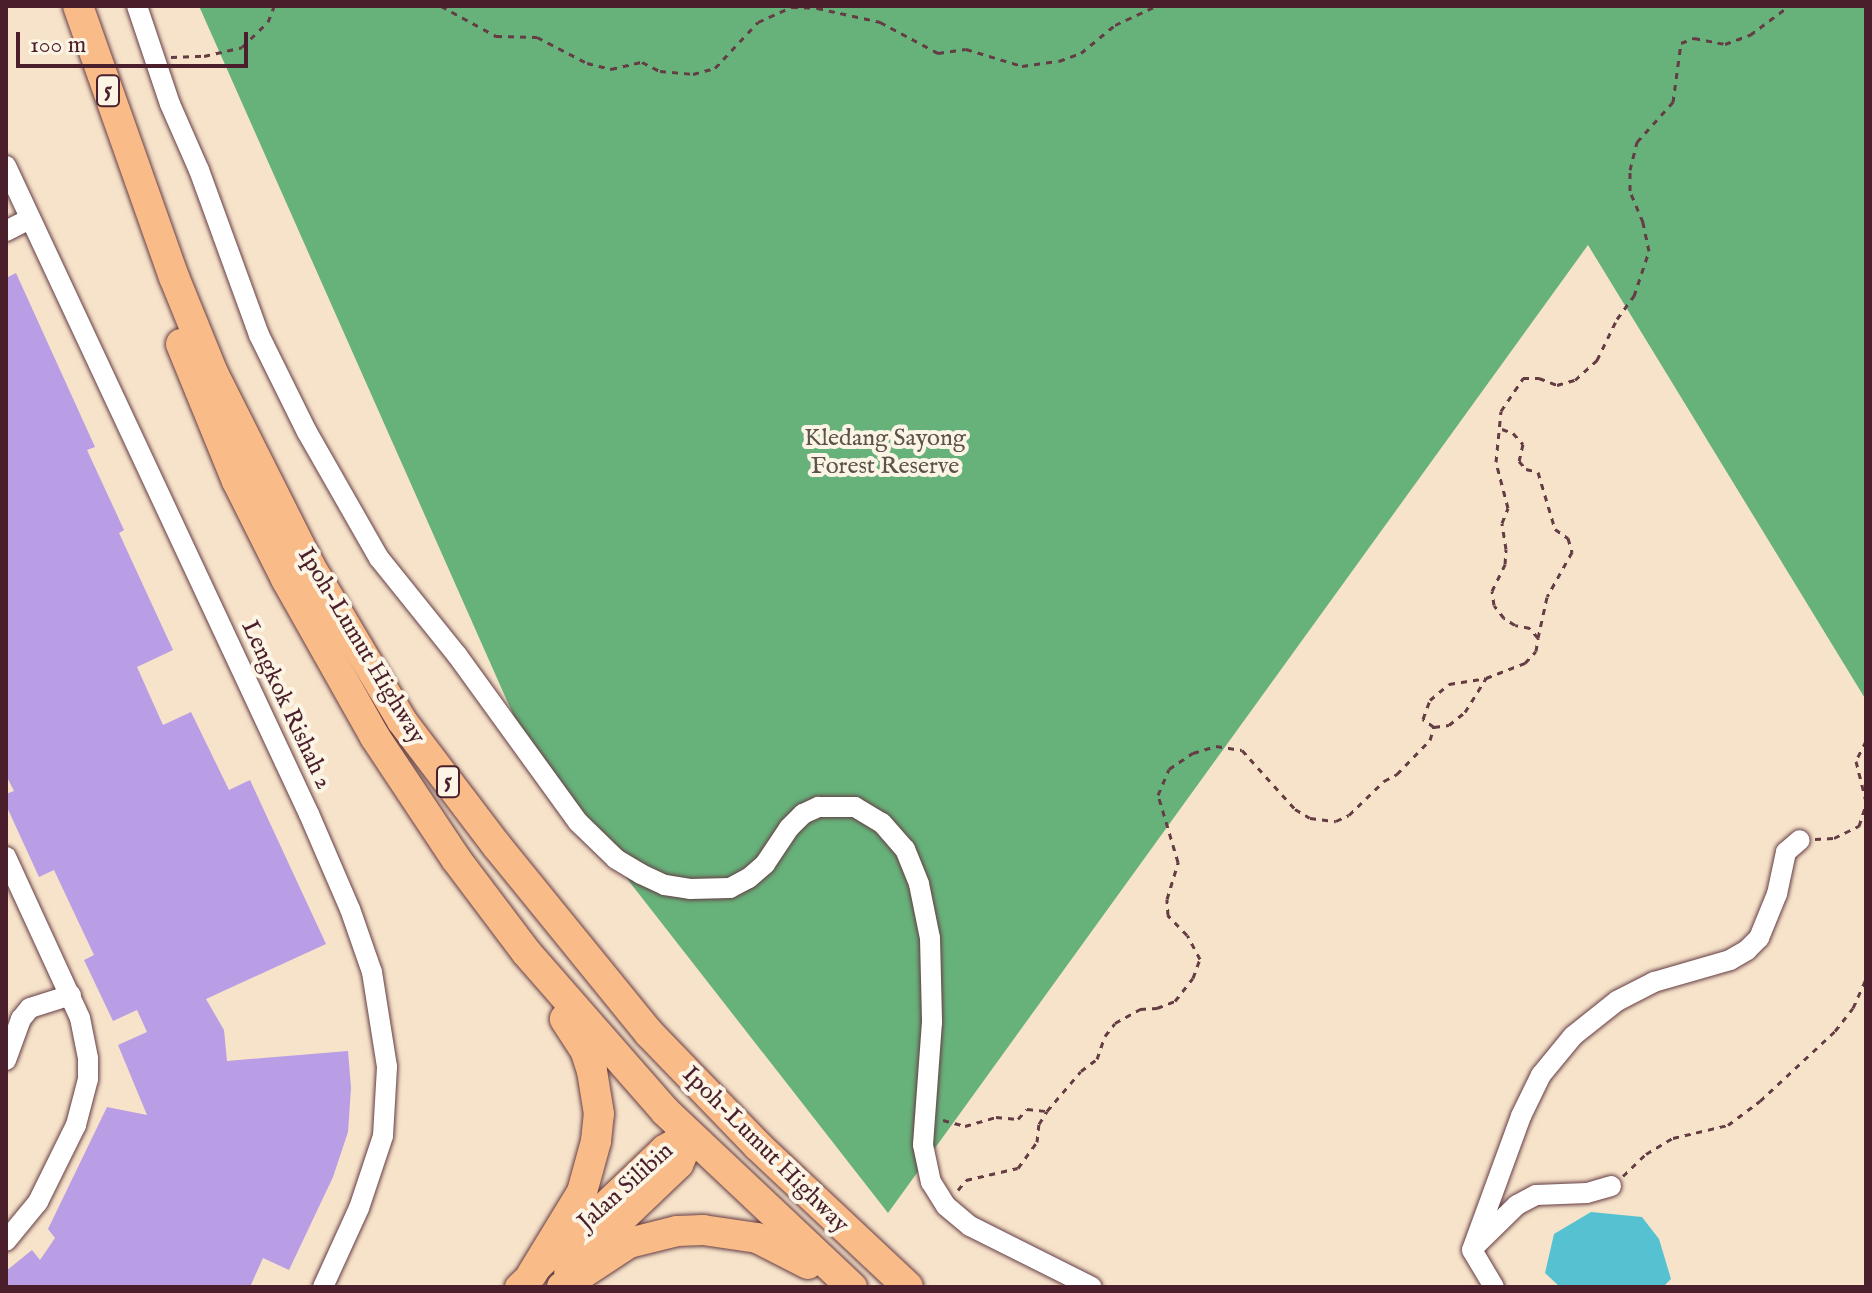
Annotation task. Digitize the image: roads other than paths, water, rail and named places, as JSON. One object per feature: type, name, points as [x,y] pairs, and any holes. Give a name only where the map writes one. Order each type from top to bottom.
[{"type":"highway","name":"Ipoh-Lumut Highway","points":[[68,6],[194,382],[237,481],[299,603],[375,737],[501,921],[621,1063],[692,1137],[852,1287]]},
{"type":"highway","name":"Ipoh-Lumut Highway","points":[[78,6],[164,248],[213,373],[310,566],[402,721],[497,846],[649,1033],[757,1145],[908,1287]]},
{"type":"highway","points":[[402,721],[442,789],[513,893],[598,999],[690,1105],[692,1137],[718,1138],[738,1149],[837,1241],[893,1287]]},
{"type":"highway","points":[[501,921],[585,1050],[599,1114],[591,1168],[582,1192],[535,1283]]},
{"type":"highway","points":[[562,1287],[629,1243],[677,1231],[703,1230],[757,1238],[779,1247],[843,1287]]},
{"type":"main road","name":"Jalan Silibin","points":[[535,1283],[680,1165],[692,1137]]},
{"type":"street","points":[[137,6],[259,335],[307,432],[379,558],[457,655],[546,782],[592,837],[616,859],[665,885],[711,891],[730,888],[749,878],[765,864],[789,828],[803,814],[818,807],[855,807],[882,823],[905,849],[919,884],[930,938],[932,1022],[923,1145],[931,1182],[946,1206],[970,1226],[996,1242],[1092,1287]]},
{"type":"street","name":"Lengkok Rishah 2","points":[[6,166],[309,814],[372,972],[380,1003],[387,1067],[383,1136],[359,1208],[323,1287]]},
{"type":"street","points":[[6,231],[30,219]]},
{"type":"street","points":[[1472,1250],[1521,1116],[1541,1075],[1573,1036],[1617,1001],[1654,982],[1730,960],[1747,950],[1759,938],[1777,894],[1786,852],[1800,840]]},
{"type":"street","points":[[6,857],[71,995],[80,1018],[88,1058],[84,1100],[50,1180],[19,1228],[6,1241]]},
{"type":"street","points":[[6,1060],[21,1019],[30,1008],[71,995]]},
{"type":"street","points":[[1472,1250],[1517,1205],[1536,1195],[1587,1193],[1611,1186]]},
{"type":"street","points":[[1472,1250],[1494,1287]]},
{"type":"water","points":[[1591,1212],[1642,1217],[1659,1239],[1671,1279],[1663,1287],[1560,1287],[1545,1273],[1554,1234]]},
{"type":"park label","name":"Kledang Sayong Forest Reserve","points":[[885,453]]}]
